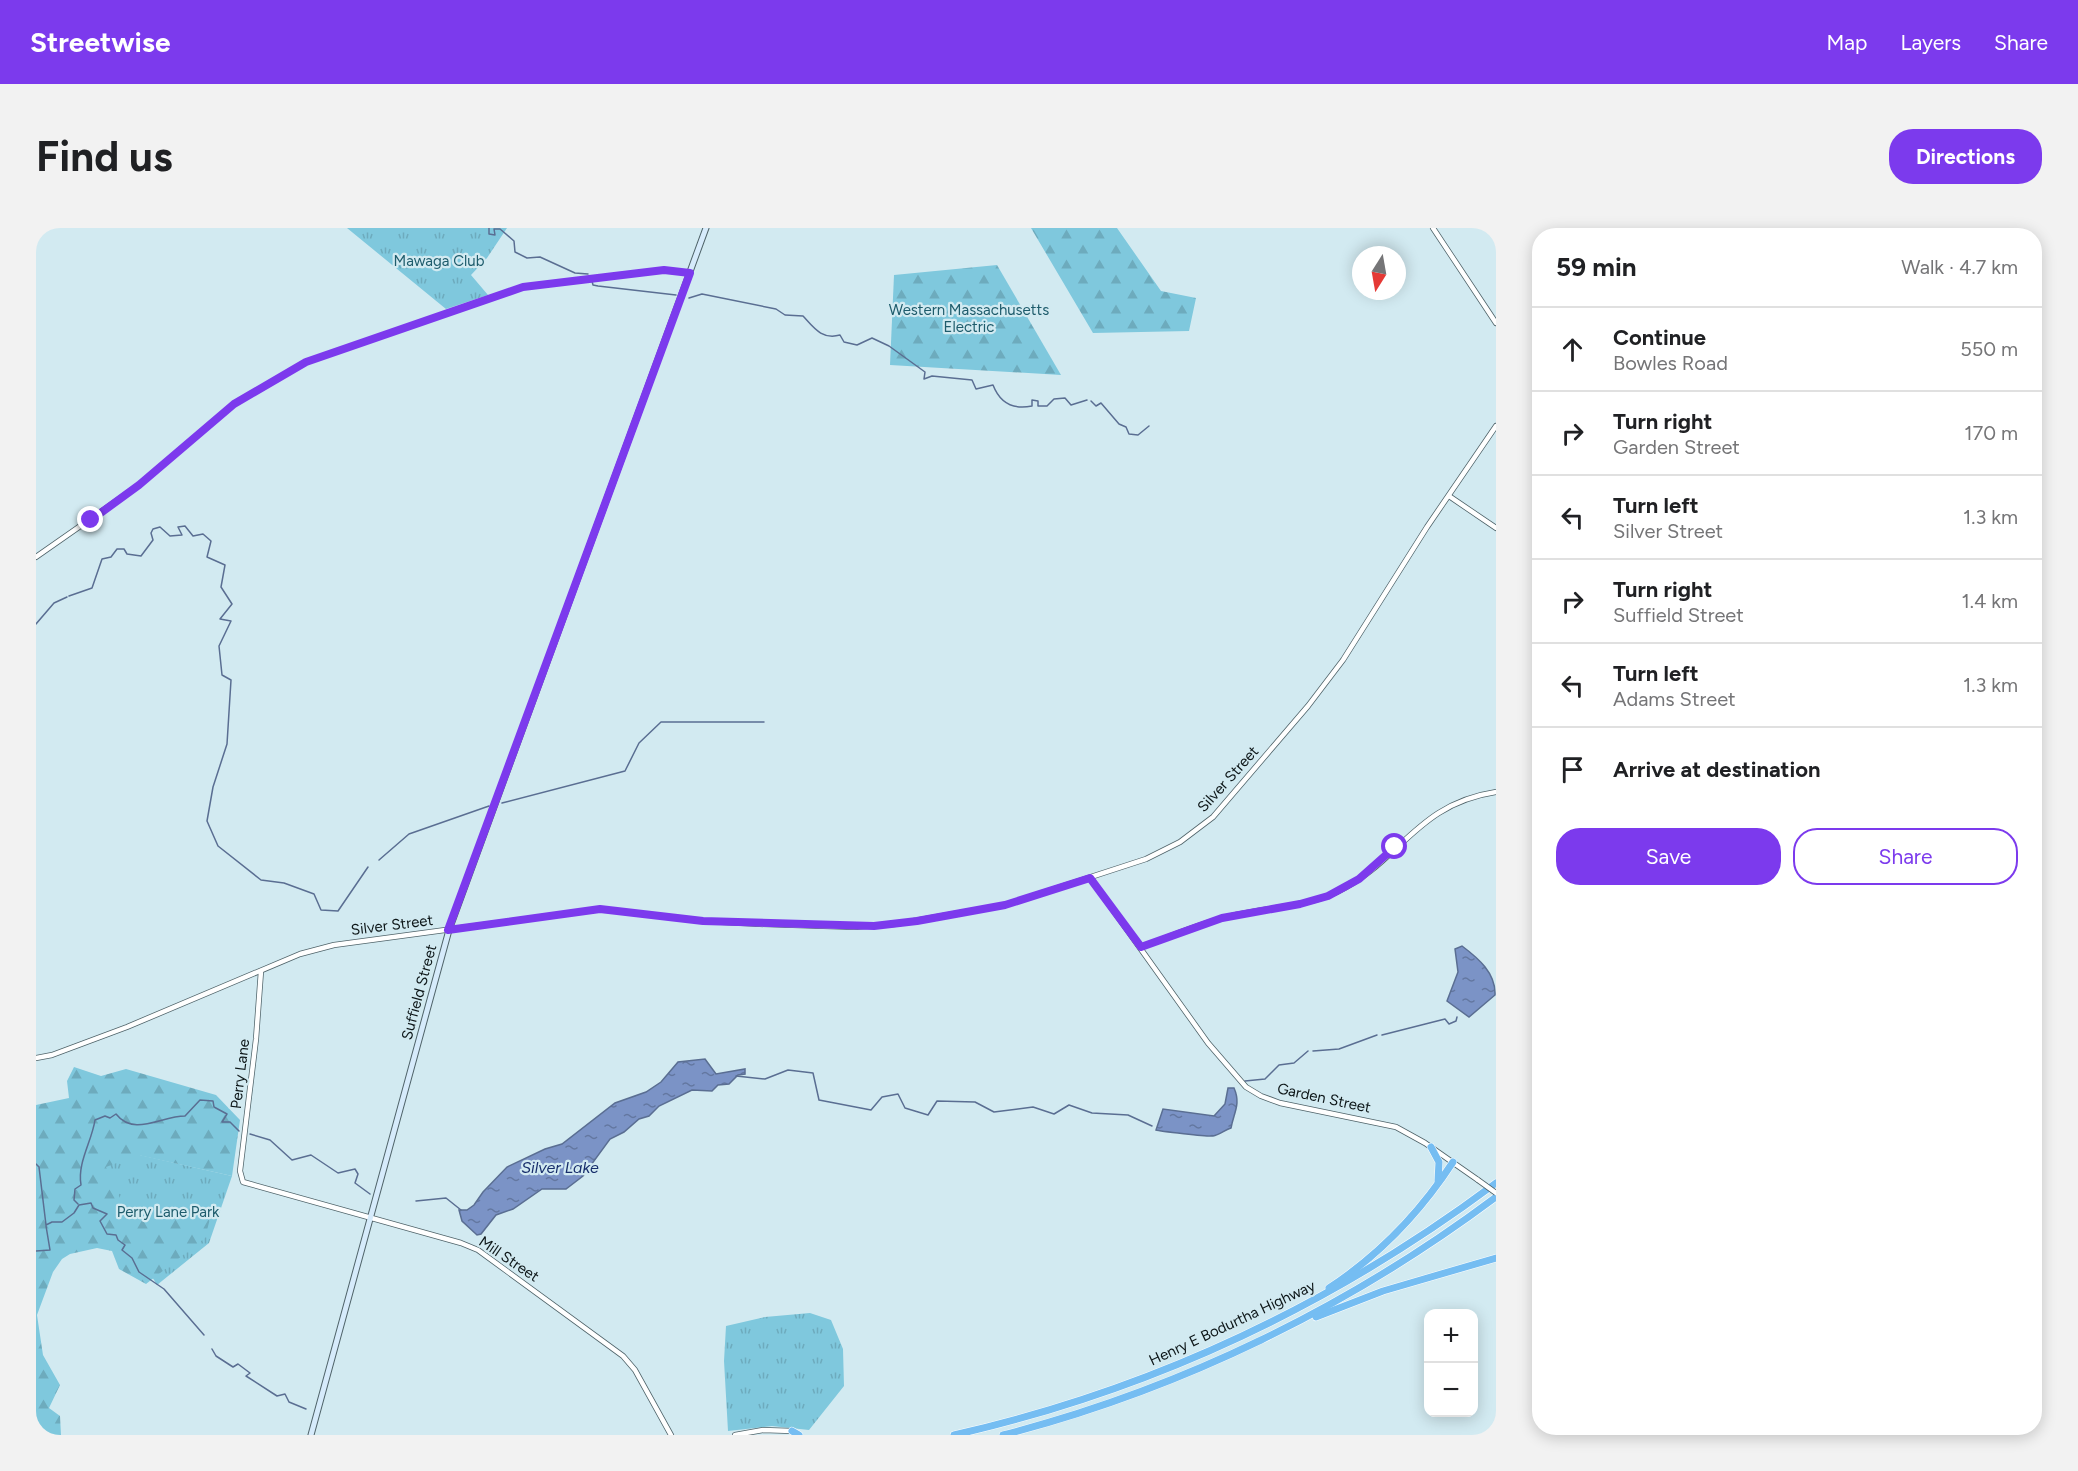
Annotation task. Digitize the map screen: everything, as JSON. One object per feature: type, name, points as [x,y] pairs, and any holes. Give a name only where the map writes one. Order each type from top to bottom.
[{"type":"highway","points":[[1431,1147],[1438,1159],[1440,1171],[1432,1192]]},
{"type":"highway","points":[[1247,1334],[1350,1273],[1384,1244],[1432,1192],[1453,1162]]},
{"type":"highway","name":"Henry E Bodurtha Highway","points":[[954,1435],[1020,1419],[1108,1392],[1173,1367],[1247,1334],[1368,1270],[1442,1222],[1496,1183]]},
{"type":"highway","name":"Henry E Bodurtha Highway","points":[[1004,1435],[1137,1393],[1275,1333],[1374,1279],[1496,1195]]},
{"type":"highway","points":[[1275,1333],[1365,1298],[1496,1257]]},
{"type":"main road","name":"Suffield Street","points":[[311,1435],[448,930],[706,228]]},
{"type":"street","points":[[1433,228],[1496,323]]},
{"type":"street","points":[[36,557],[139,485],[234,404],[306,362],[523,287],[664,270],[690,273]]},
{"type":"street","name":"Silver Street","points":[[36,1058],[52,1055],[127,1027],[327,946],[600,909],[703,921],[880,926],[1005,905],[1138,862],[1166,850],[1190,835],[1218,812],[1331,676],[1496,426]]},
{"type":"street","points":[[1449,496],[1496,528]]},
{"type":"street","points":[[1141,947],[1222,918],[1300,904],[1334,893],[1370,871],[1416,828],[1436,813],[1466,799],[1496,792]]},
{"type":"street","name":"Garden Street","points":[[1090,878],[1208,1043],[1233,1075],[1252,1091],[1282,1104],[1390,1125],[1431,1147],[1496,1195]]},
{"type":"street","name":"Perry Lane","points":[[242,1179],[240,1171],[256,1039],[261,971]]},
{"type":"street","name":"Mill Street","points":[[242,1179],[258,1188],[372,1217],[461,1243],[488,1257],[623,1356],[638,1376],[671,1435]]},
{"type":"street","points":[[735,1435],[757,1430],[795,1433]]},
{"type":"green space","name":"Mawaga Club","points":[[347,228],[507,228],[487,258],[471,275],[488,295],[446,309]]},
{"type":"green space","name":"Western Massachusetts Electric","points":[[1031,228],[1117,228],[1161,291],[1196,298],[1189,331],[1093,333]]},
{"type":"green space","name":"Western Massachusetts Electric","points":[[997,265],[1061,375],[890,365],[894,275]]},
{"type":"green space","points":[[74,1067],[101,1076],[126,1069],[216,1095],[240,1120],[232,1176],[138,1155],[106,1167],[123,1205],[134,1209],[157,1211],[214,1203],[205,1238],[146,1284],[119,1269],[112,1251],[97,1248],[70,1254],[62,1259],[53,1272],[37,1315],[43,1355],[60,1385],[49,1408],[60,1416],[61,1435],[36,1435],[36,1105],[69,1098],[67,1081]]},
{"type":"green space","name":"Perry Lane Park","points":[[87,1143],[232,1176],[209,1243],[157,1285],[127,1235]]},
{"type":"green space","points":[[810,1313],[831,1320],[843,1349],[844,1386],[809,1430],[772,1426],[728,1431],[724,1361],[726,1326],[765,1317]]},
{"type":"water","points":[[1462,946],[1485,967],[1495,987],[1495,995],[1469,1017],[1447,1001],[1458,972],[1455,949]]},
{"type":"water","name":"Silver Lake","points":[[705,1059],[716,1074],[745,1069],[745,1074],[738,1075],[729,1084],[718,1085],[712,1091],[692,1090],[659,1106],[649,1116],[639,1119],[624,1132],[610,1139],[583,1176],[566,1189],[542,1189],[513,1209],[496,1215],[481,1234],[477,1235],[462,1221],[459,1210],[467,1210],[474,1205],[507,1167],[545,1149],[562,1144],[615,1103],[646,1092],[661,1082],[678,1062]]},
{"type":"water","points":[[1228,1088],[1234,1088],[1237,1099],[1231,1128],[1213,1136],[1156,1130],[1163,1109],[1214,1116],[1225,1104]]},
{"type":"waterway","points":[[489,228],[489,234],[495,235],[494,229],[500,229],[514,241],[515,252],[527,258],[540,257],[575,273],[588,274]]},
{"type":"waterway","points":[[592,281],[593,285],[598,286],[676,295]]},
{"type":"waterway","points":[[689,298],[702,294],[776,309],[785,315],[803,316],[823,334],[840,335],[844,342],[857,345],[872,338],[889,346],[925,372],[924,379],[932,376],[972,380],[976,389],[993,385],[1003,401],[1013,406],[1032,406],[1032,400],[1038,401],[1038,406],[1047,406],[1054,399],[1065,398],[1071,405],[1087,400]]},
{"type":"waterway","points":[[1091,401],[1096,406],[1101,403],[1119,424],[1126,427],[1129,434],[1138,435],[1149,426]]},
{"type":"waterway","points":[[69,596],[92,588],[102,559],[111,557],[117,549],[124,549],[127,554],[141,556],[153,540],[151,533],[153,529],[160,527],[170,536],[182,535],[178,527],[185,526],[193,536],[203,534],[211,541],[207,557],[225,565],[221,587],[232,604],[220,619],[231,621],[219,646],[222,675],[231,680],[227,744],[213,787],[207,821],[218,846],[261,880],[284,883],[314,894],[321,910],[338,911],[368,867]]},
{"type":"waterway","points":[[36,624],[54,603],[67,597]]},
{"type":"waterway","points":[[502,803],[625,771],[639,743],[661,722],[764,722]]},
{"type":"waterway","points":[[379,860],[409,834],[489,806]]},
{"type":"waterway","points":[[1382,1035],[1445,1019],[1449,1024],[1456,1021],[1457,1017]]},
{"type":"waterway","points":[[1313,1051],[1339,1049],[1377,1035]]},
{"type":"waterway","points":[[1245,1081],[1265,1079],[1279,1065],[1294,1063],[1308,1051]]},
{"type":"waterway","points":[[736,1076],[765,1079],[788,1070],[813,1073],[819,1100],[871,1110],[882,1097],[898,1094],[905,1108],[928,1115],[937,1101],[975,1102],[994,1112],[1033,1107],[1054,1114],[1069,1105],[1092,1113],[1128,1115],[1152,1126]]},
{"type":"waterway","points":[[78,1204],[74,1200],[75,1189],[81,1185],[81,1169],[95,1120],[105,1116],[110,1118],[116,1114],[123,1121],[131,1124],[148,1124],[185,1116],[200,1100],[213,1101],[214,1107],[227,1114],[222,1122],[230,1122],[239,1131]]},
{"type":"waterway","points":[[250,1134],[270,1140],[292,1160],[311,1155],[338,1173],[355,1169],[358,1174],[355,1183],[370,1194]]},
{"type":"waterway","points":[[36,1164],[39,1167],[46,1225],[52,1222],[62,1222],[74,1213],[79,1205],[91,1203],[93,1208],[107,1214],[100,1221],[107,1234],[116,1235],[118,1240],[125,1245],[122,1250],[132,1258],[139,1272],[164,1289],[204,1335]]},
{"type":"waterway","points":[[416,1201],[446,1198],[461,1210]]},
{"type":"waterway","points":[[36,1251],[50,1250],[46,1226]]},
{"type":"waterway","points":[[212,1349],[216,1356],[233,1367],[238,1364],[250,1373],[246,1376],[277,1396],[285,1394],[289,1402],[306,1409]]},
{"type":"route","points":[[91,520],[139,485],[234,404],[268,382],[306,362],[523,287],[676,269],[690,273],[448,930],[600,909],[703,921],[854,927],[892,925],[1005,905],[1090,878],[1141,947],[1222,918],[1300,904],[1328,896],[1359,879],[1395,847]]}]
